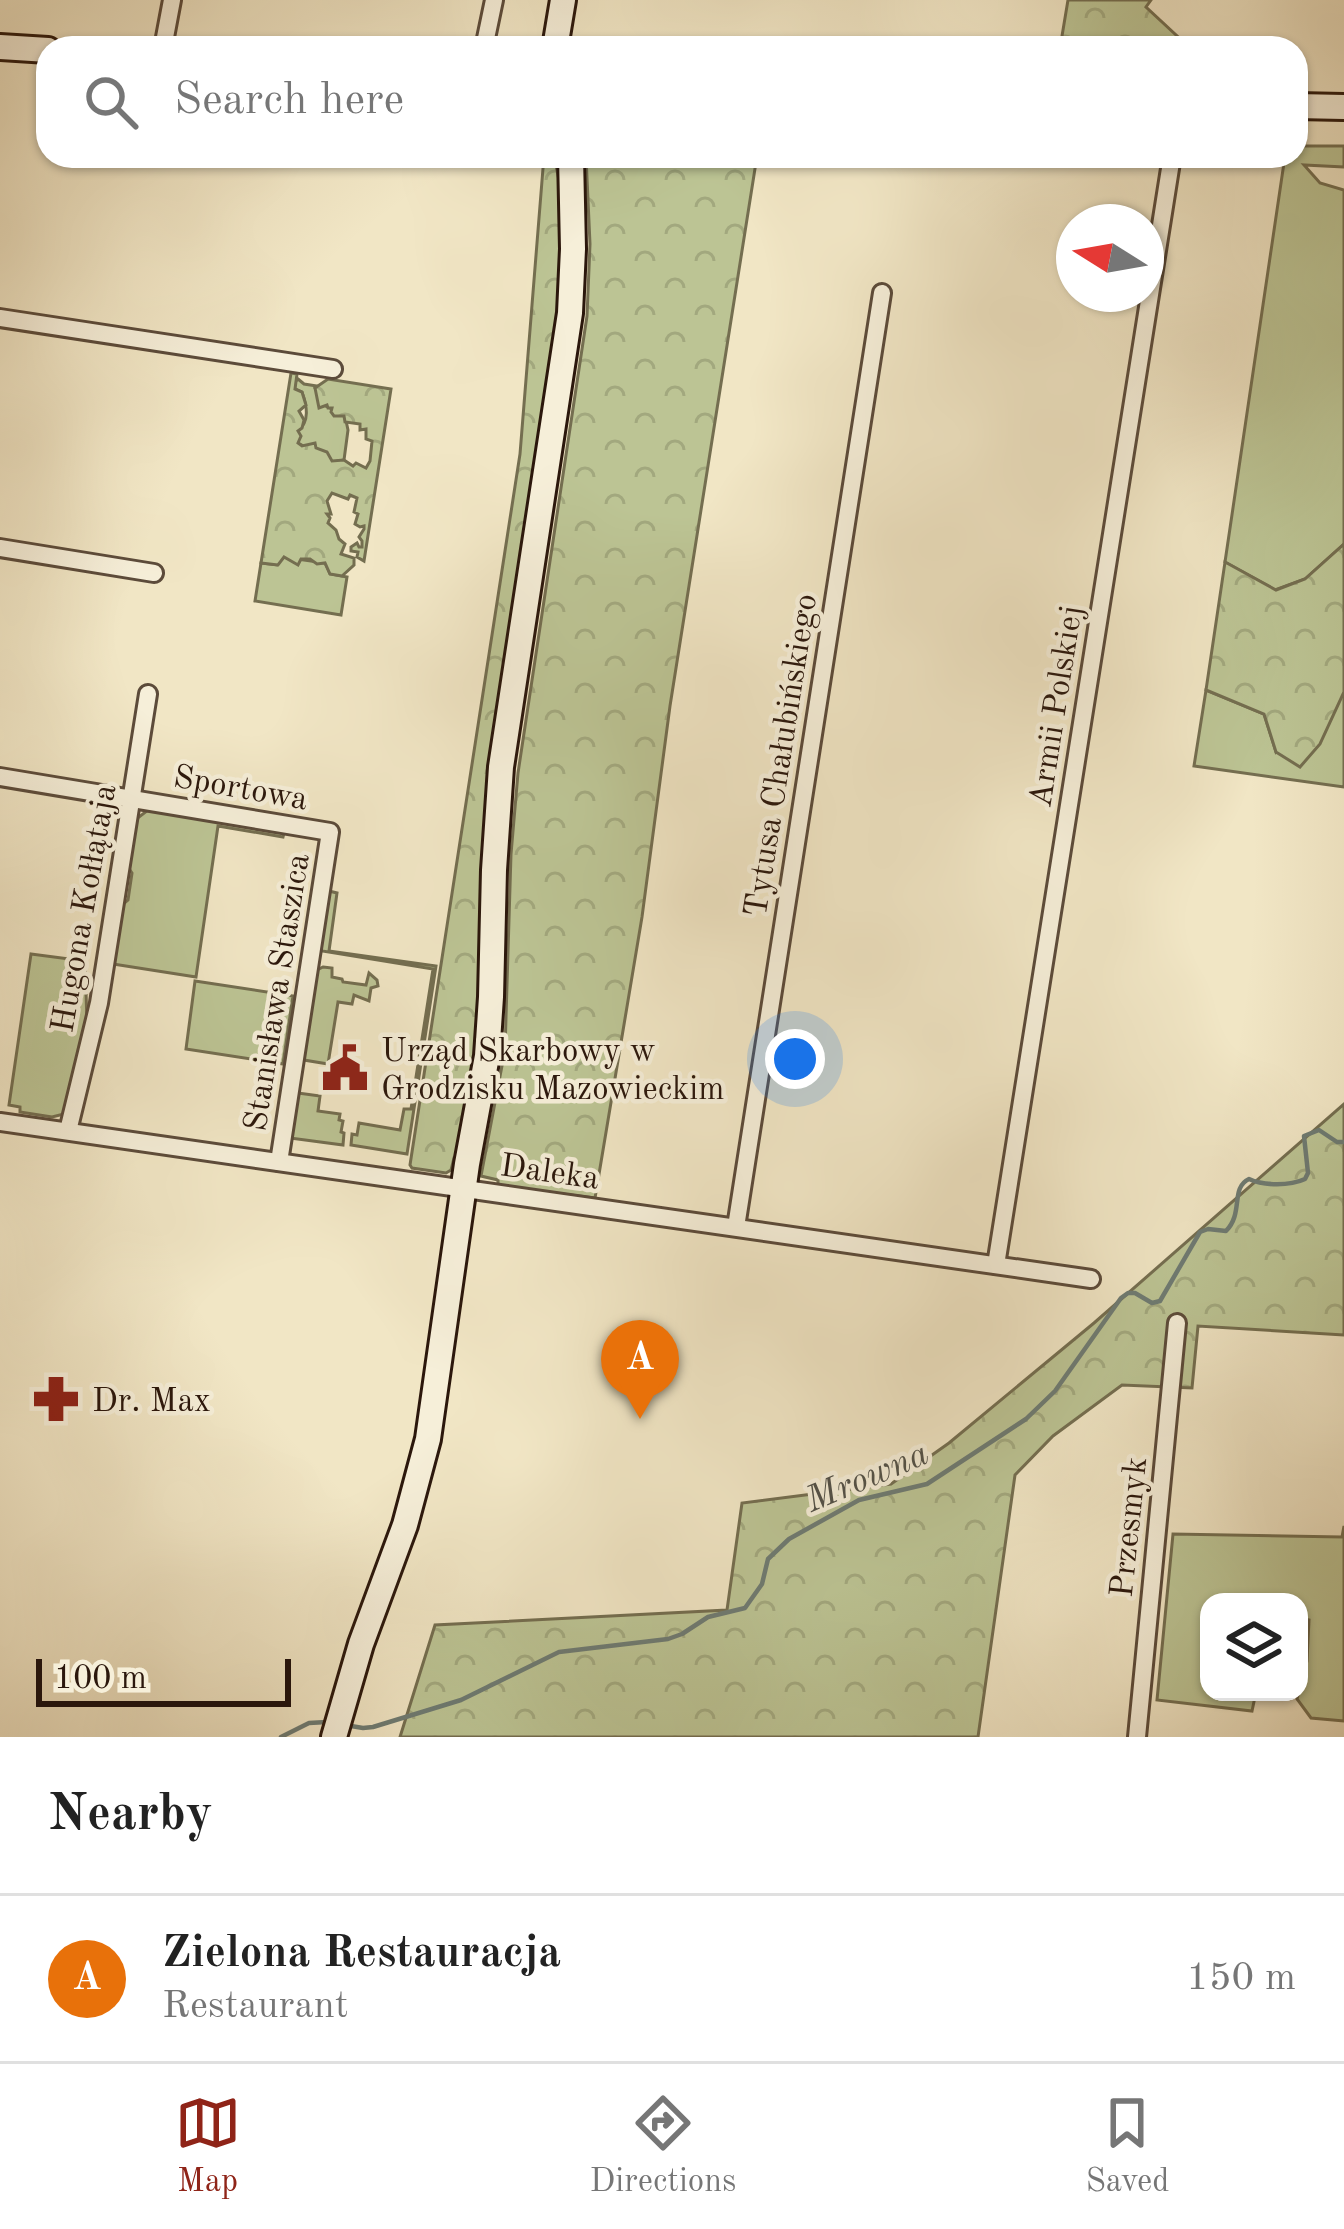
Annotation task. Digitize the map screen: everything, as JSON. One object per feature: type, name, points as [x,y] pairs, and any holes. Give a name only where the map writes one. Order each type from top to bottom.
[{"type":"street","points":[[165,36],[172,0]]},
{"type":"street","points":[[486,36],[494,0]]},
{"type":"street","points":[[557,36],[563,0]]},
{"type":"street","points":[[574,0],[574,36]]},
{"type":"street","points":[[0,47],[36,49]]},
{"type":"street","points":[[1308,106],[1344,107]]},
{"type":"street","points":[[563,168],[571,197]]},
{"type":"street","points":[[334,1737],[419,1476],[487,1056],[501,767],[570,313],[571,168]]},
{"type":"street","name":"Armii Polskiej","points":[[996,1265],[1170,168]]},
{"type":"street","name":"Tytusa Chałubińskiego","points":[[736,1227],[882,293]]},
{"type":"street","points":[[0,318],[333,369]]},
{"type":"street","points":[[0,548],[154,573]]},
{"type":"street","name":"Hugona Kołłątaja","points":[[68,1131],[99,1003],[148,694]]},
{"type":"street","name":"Sportowa","points":[[0,777],[330,832]]},
{"type":"street","name":"Stanisława Staszica","points":[[280,1162],[330,832]]},
{"type":"street","name":"Daleka","points":[[0,1121],[1091,1279]]},
{"type":"street","name":"Przesmyk","points":[[1137,1737],[1177,1323]]},
{"type":"green space","points":[[1068,0],[1151,0],[1146,7],[1177,36],[1062,36]]},
{"type":"green space","points":[[1308,146],[1344,146],[1344,167],[1308,165]]},
{"type":"green space","points":[[543,168],[556,168],[566,261],[482,1012],[460,1158],[454,1158],[446,1173],[410,1165],[520,454]]},
{"type":"green space","points":[[587,168],[755,168],[595,1198],[498,1186],[498,1180],[481,1176],[505,1050],[518,773],[587,316]]},
{"type":"green space","points":[[1283,168],[1307,168],[1320,183],[1344,190],[1344,544],[1305,579],[1275,590],[1225,562]]},
{"type":"green space","points":[[291,373],[297,374],[295,389],[302,392],[306,405],[299,411],[304,420],[298,443],[315,443],[332,461],[344,460],[353,466],[366,468],[372,441],[366,439],[366,429],[360,430],[360,424],[334,416],[327,405],[319,408],[315,388],[328,379],[391,389],[364,561],[351,551],[357,543],[362,547],[359,537],[364,526],[355,524],[357,498],[332,493],[327,501],[328,523],[345,544],[341,554],[354,558],[354,565],[342,576],[330,574],[325,563],[310,559],[301,559],[298,565],[284,557],[278,565],[261,563]]},
{"type":"green space","points":[[298,379],[317,386],[324,405],[345,416],[344,460],[333,462],[298,443],[306,413],[302,392],[295,389]]},
{"type":"green space","points":[[1344,544],[1344,692],[1320,744],[1300,767],[1276,752],[1264,714],[1206,690],[1225,562],[1276,590],[1305,579]]},
{"type":"green space","points":[[283,557],[325,563],[330,574],[347,577],[341,615],[255,601],[261,563],[277,565]]},
{"type":"green space","points":[[1206,690],[1264,714],[1276,752],[1344,692],[1344,787],[1194,766]]},
{"type":"green space","points":[[148,810],[284,833],[283,837],[218,826],[196,977],[113,964],[122,905],[128,900],[135,820]]},
{"type":"green space","points":[[329,891],[337,893],[329,951],[436,966],[407,1154],[351,1145],[352,1134],[357,1135],[359,1123],[400,1130],[404,1109],[411,1109],[433,969],[322,951]]},
{"type":"green space","points":[[31,954],[85,961],[87,1023],[68,1113],[52,1117],[20,1112],[20,1107],[9,1105]]},
{"type":"green space","points":[[332,968],[332,977],[343,982],[366,985],[369,973],[378,986],[371,988],[369,1001],[354,995],[352,1004],[338,1002],[328,1064],[301,1057],[317,970]]},
{"type":"green space","points":[[195,981],[293,996],[283,1064],[186,1049]]},
{"type":"green space","points":[[298,1093],[320,1096],[318,1111],[340,1114],[343,1145],[290,1138]]},
{"type":"green space","points":[[1344,1104],[1344,1335],[1198,1326],[1192,1388],[1122,1385],[1053,1436],[1015,1475],[978,1737],[400,1737],[435,1625],[727,1610],[742,1503],[891,1484],[949,1443],[1094,1323]]},
{"type":"green space","points":[[1344,1526],[1344,1721],[1311,1718],[1298,1701],[1308,1701],[1308,1593],[1200,1593],[1200,1701],[1254,1701],[1252,1711],[1157,1700],[1173,1534],[1342,1537]]},
{"type":"waterway","name":"Mrowna","points":[[345,1725],[373,1727],[461,1700],[559,1652],[668,1639],[708,1617],[745,1608],[762,1584],[768,1559],[789,1539],[859,1500],[927,1484],[1026,1419],[1055,1391],[1121,1298],[1135,1293],[1152,1303],[1160,1301],[1200,1232],[1226,1231],[1235,1217],[1243,1183],[1249,1179],[1277,1184],[1305,1179],[1304,1136],[1319,1130],[1344,1142]]},
{"type":"waterway","name":"Mrowna","points":[[281,1737],[309,1723],[327,1722]]},
{"type":"place","name":"Urząd Skarbowy w Grodzisku Mazowieckim","points":[[345,1068]]},
{"type":"place","name":"Dr. Max","points":[[56,1399]]},
{"type":"place","name":"Zielona Restauracja","points":[[640,1419]]}]
